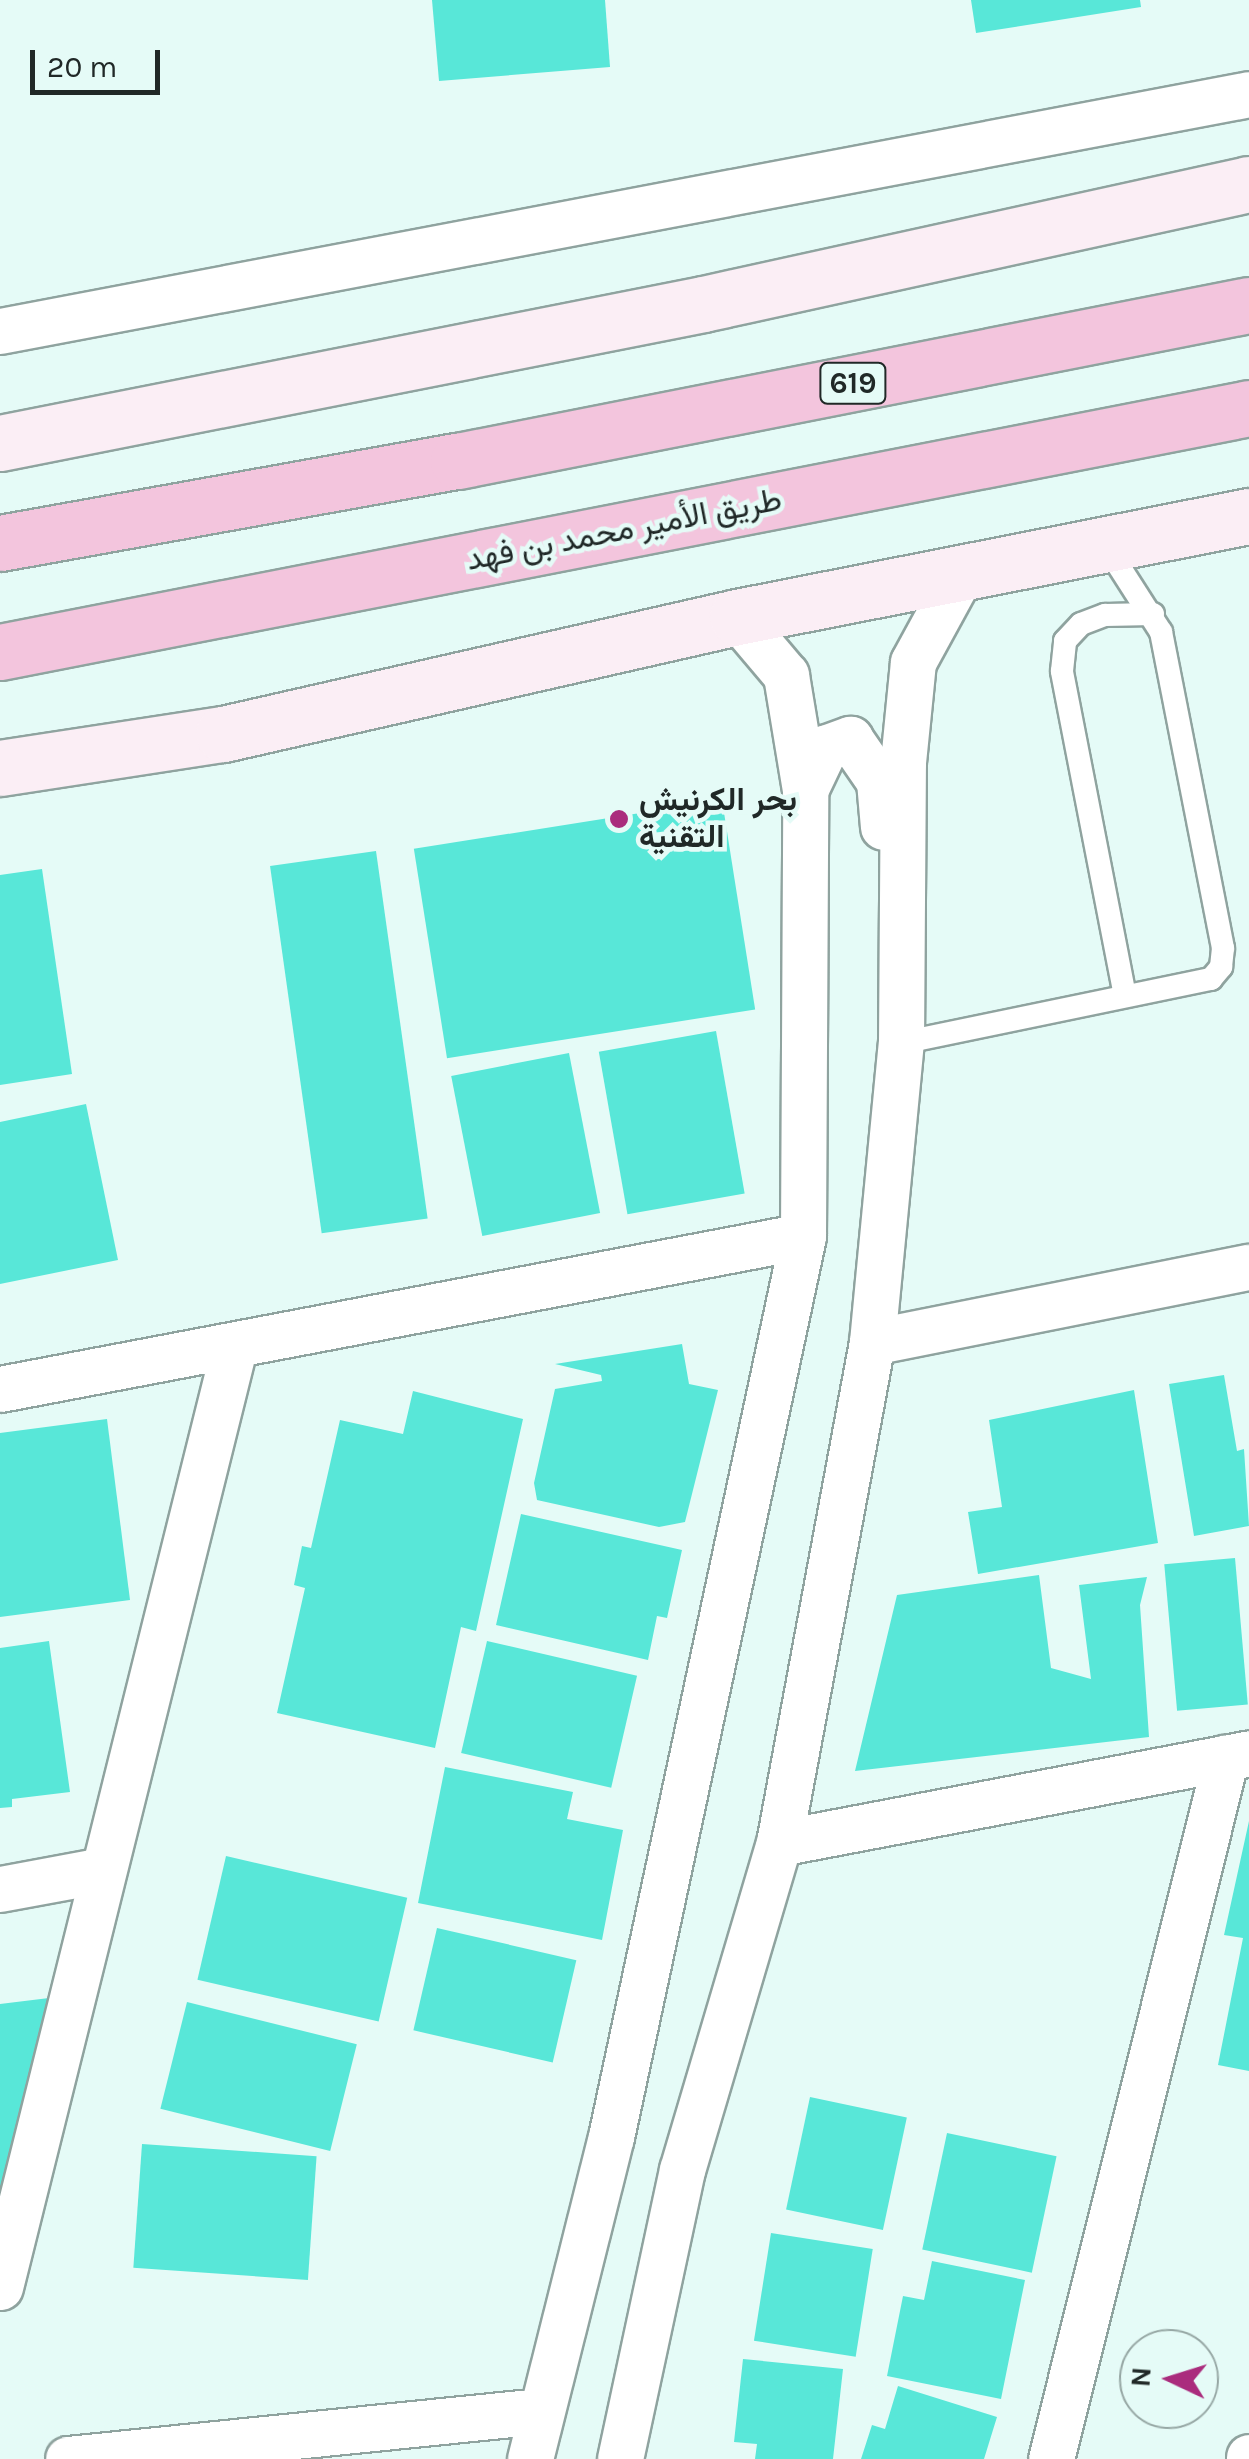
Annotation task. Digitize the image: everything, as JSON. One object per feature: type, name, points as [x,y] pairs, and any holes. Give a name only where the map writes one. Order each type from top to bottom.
[{"type":"highway","name":"619","points":[[0,543],[458,461],[1249,305]]},
{"type":"highway","name":"طريق الأمير محمد بن فهد","points":[[0,652],[1249,408]]},
{"type":"main road","points":[[0,443],[703,304],[1249,184]]},
{"type":"main road","points":[[0,768],[223,734],[737,618],[1249,516]]},
{"type":"street","points":[[0,331],[1249,94]]},
{"type":"street","points":[[620,2459],[682,2170],[779,1842],[872,1342],[900,1044],[904,762],[913,662],[962,572]]},
{"type":"street","points":[[530,2459],[611,2136],[802,1236],[805,790],[786,675],[737,618]]},
{"type":"street","points":[[805,790],[825,748],[850,739],[879,781],[900,1044]]},
{"type":"street","points":[[0,1390],[802,1236]]},
{"type":"street","points":[[872,1342],[1249,1267]]},
{"type":"street","points":[[0,2287],[234,1348]]},
{"type":"street","points":[[779,1842],[1238,1755],[1051,2459]]},
{"type":"street","points":[[0,1889],[104,1870]]},
{"type":"street","points":[[68,2459],[540,2411]]},
{"type":"lane","points":[[900,1044],[1211,979],[1223,948],[1153,614],[1104,543]]},
{"type":"lane","points":[[1125,996],[1062,671],[1065,641],[1081,624],[1105,615],[1153,614]]},
{"type":"building","points":[[432,0],[605,0],[610,67],[439,81]]},
{"type":"building","points":[[971,0],[1140,0],[1141,7],[976,33]]},
{"type":"building","points":[[722,800],[755,1009],[447,1058],[414,849]]},
{"type":"building","points":[[376,851],[428,1218],[322,1233],[270,866]]},
{"type":"building","points":[[42,869],[72,1074],[0,1085],[0,875]]},
{"type":"building","points":[[716,1031],[745,1193],[627,1214],[599,1052]]},
{"type":"building","points":[[569,1053],[600,1213],[482,1236],[451,1076]]},
{"type":"building","points":[[86,1104],[118,1260],[0,1284],[0,1122]]},
{"type":"building","points":[[682,1344],[689,1384],[718,1390],[685,1522],[659,1527],[537,1500],[534,1483],[555,1389],[602,1381],[601,1375],[555,1364]]},
{"type":"building","points":[[1224,1375],[1237,1451],[1244,1449],[1249,1526],[1194,1536],[1169,1384]]},
{"type":"building","points":[[1134,1390],[1158,1543],[978,1574],[968,1512],[1002,1507],[989,1420]]},
{"type":"building","points":[[413,1391],[523,1419],[476,1631],[461,1627],[435,1748],[277,1713],[305,1588],[294,1585],[302,1546],[311,1548],[340,1420],[403,1434]]},
{"type":"building","points":[[107,1419],[130,1600],[0,1617],[0,1433]]},
{"type":"building","points":[[521,1514],[682,1550],[667,1618],[657,1616],[648,1660],[496,1625]]},
{"type":"building","points":[[1235,1558],[1248,1704],[1177,1711],[1164,1564]]},
{"type":"building","points":[[1039,1575],[1051,1668],[1091,1679],[1079,1585],[1147,1577],[1140,1605],[1149,1737],[855,1771],[897,1595]]},
{"type":"building","points":[[49,1641],[70,1792],[12,1799],[12,1807],[0,1808],[0,1648]]},
{"type":"building","points":[[487,1641],[637,1676],[611,1788],[461,1753]]},
{"type":"building","points":[[445,1767],[573,1792],[567,1819],[623,1830],[602,1940],[418,1903]]},
{"type":"building","points":[[1249,1821],[1249,2071],[1218,2065],[1243,1938],[1224,1935]]},
{"type":"building","points":[[226,1856],[407,1898],[379,2022],[197,1980]]},
{"type":"building","points":[[437,1928],[576,1960],[553,2062],[413,2030]]},
{"type":"building","points":[[49,1998],[2,2231],[0,2231],[0,2004]]},
{"type":"building","points":[[187,2002],[357,2044],[330,2151],[160,2109]]},
{"type":"building","points":[[810,2097],[907,2118],[883,2230],[786,2209]]},
{"type":"building","points":[[947,2133],[1057,2156],[1032,2273],[922,2249]]},
{"type":"building","points":[[142,2144],[317,2156],[308,2280],[133,2268]]},
{"type":"building","points":[[771,2233],[873,2249],[856,2357],[754,2341]]},
{"type":"building","points":[[932,2261],[1025,2280],[1001,2399],[887,2376],[903,2296],[924,2300]]},
{"type":"building","points":[[743,2359],[843,2369],[833,2459],[755,2459],[757,2444],[734,2442]]},
{"type":"building","points":[[898,2386],[997,2417],[984,2459],[861,2459],[872,2425],[885,2429]]},
{"type":"place","name":"بحر الكرنيش التقنية","points":[[619,819]]}]
